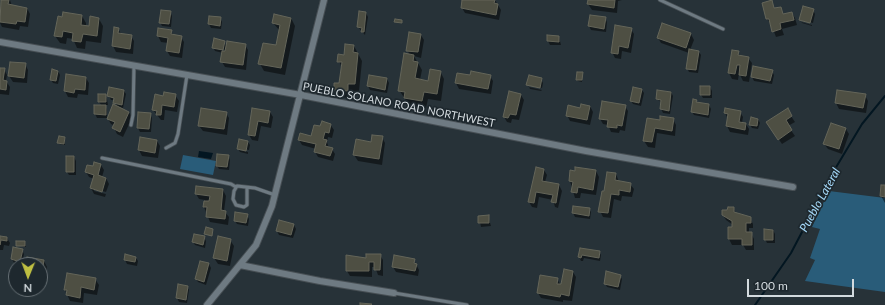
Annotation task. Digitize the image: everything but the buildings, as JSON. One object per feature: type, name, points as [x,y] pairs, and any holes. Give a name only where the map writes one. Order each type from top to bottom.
[{"type":"street","points":[[207,305],[256,245],[272,206],[324,0]]},
{"type":"street","name":"PUEBLO SOLANO ROAD NORTHWEST","points":[[0,42],[301,95],[483,132],[793,187]]},
{"type":"street","points":[[240,265],[320,281],[394,293]]},
{"type":"lane","points":[[660,0],[723,29]]},
{"type":"lane","points":[[131,125],[133,115],[134,65]]},
{"type":"lane","points":[[166,148],[174,143],[178,134],[187,75]]},
{"type":"lane","points":[[102,158],[275,194]]},
{"type":"lane","points":[[236,187],[234,191],[234,202],[236,205],[244,207],[247,201],[246,188]]},
{"type":"lane","points":[[394,293],[467,305]]},
{"type":"shaded area","points":[[199,151],[213,153],[211,159],[198,157]]},
{"type":"shaded area","points":[[183,155],[216,161],[213,175],[180,169]]},
{"type":"shaded area","points":[[829,191],[885,198],[885,292],[805,281],[815,260],[810,258],[820,229],[812,227]]},
{"type":"waterway","name":"Pueblo Lateral","points":[[755,305],[791,253],[835,169],[862,124],[885,96]]}]
